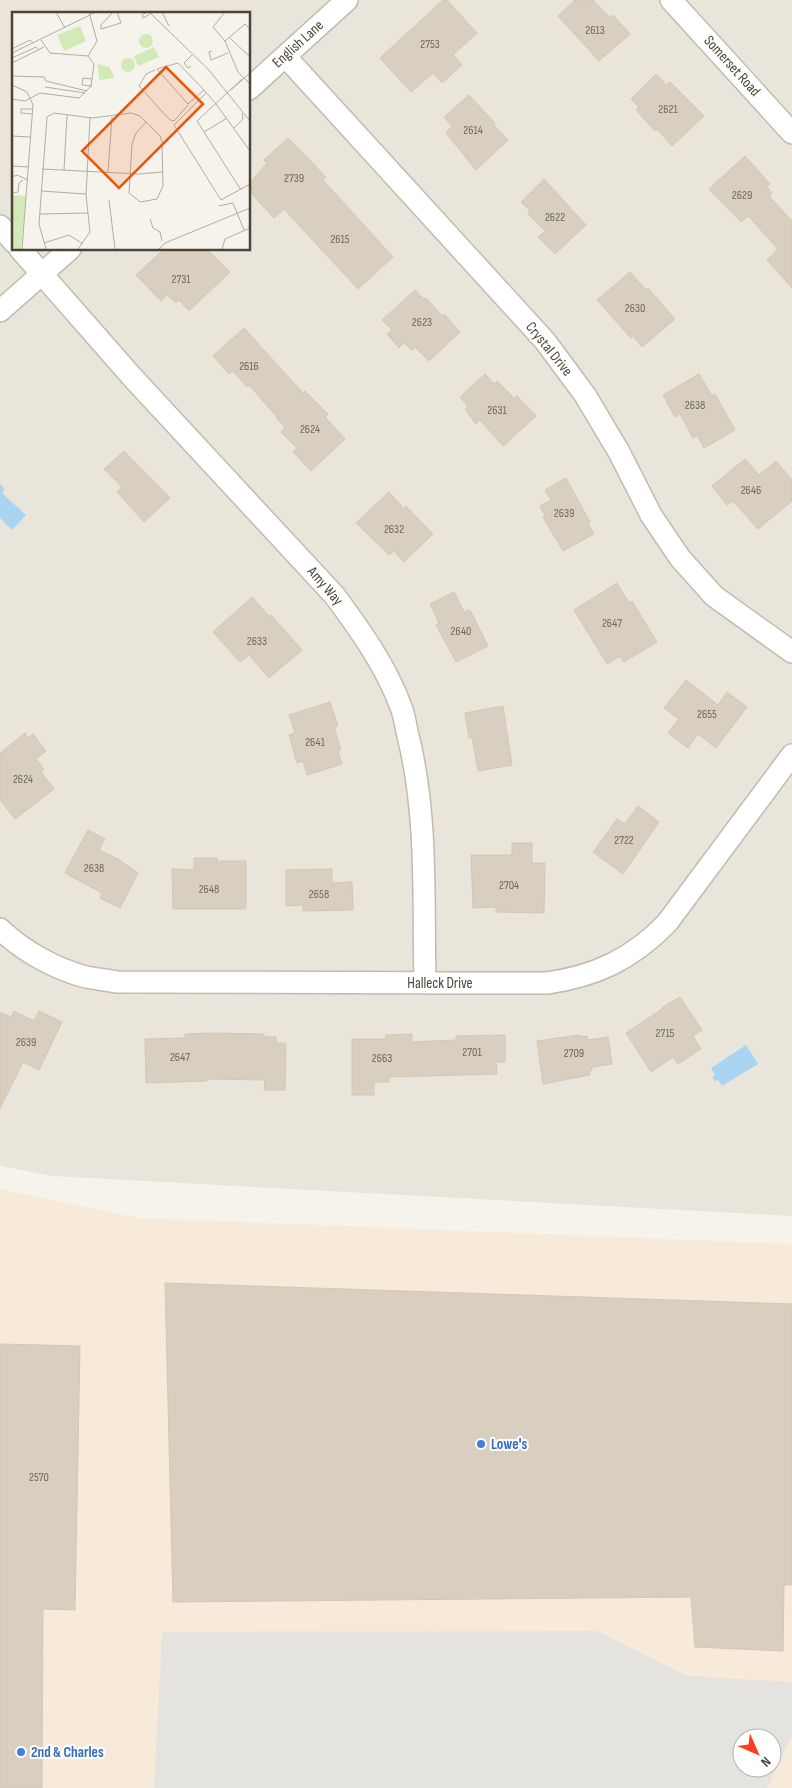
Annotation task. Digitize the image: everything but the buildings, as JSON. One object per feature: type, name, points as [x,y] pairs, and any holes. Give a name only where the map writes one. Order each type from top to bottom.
[{"type":"street","name":"English Lane","points":[[250,87],[347,0]]},
{"type":"street","name":"Somerset Road","points":[[671,0],[792,132]]},
{"type":"street","name":"Crystal Drive","points":[[285,56],[545,341],[585,395],[619,452],[651,515],[680,558],[714,596],[792,652]]},
{"type":"street","points":[[0,226],[12,240]]},
{"type":"street","points":[[21,250],[42,274]]},
{"type":"street","points":[[0,312],[69,250]]},
{"type":"street","name":"Amy Way","points":[[42,274],[133,378],[335,596],[361,630],[390,681],[404,716],[414,761],[421,815],[425,983]]},
{"type":"street","name":"Halleck Drive","points":[[0,929],[11,940],[43,960],[85,976],[117,982],[547,983],[572,980],[629,956],[667,923],[792,755]]},
{"type":"shaded area","points":[[0,0],[792,0],[792,1216],[52,1176],[0,1166]]},
{"type":"shaded area","points":[[0,1189],[139,1218],[792,1244],[792,1788],[0,1788]]},
{"type":"shaded area","points":[[597,1631],[687,1676],[792,1682],[792,1735],[782,1756],[782,1728],[732,1728],[732,1778],[772,1778],[767,1788],[154,1788],[162,1632]]},
{"type":"water","points":[[0,484],[5,489],[2,493],[26,515],[12,530],[0,518]]},
{"type":"water","points":[[746,1045],[758,1064],[722,1086],[718,1080],[715,1081],[712,1077],[715,1075],[711,1068]]},
{"type":"place","name":"Lowe's","points":[[481,1444]]},
{"type":"place","name":"2nd & Charles","points":[[21,1752]]}]
